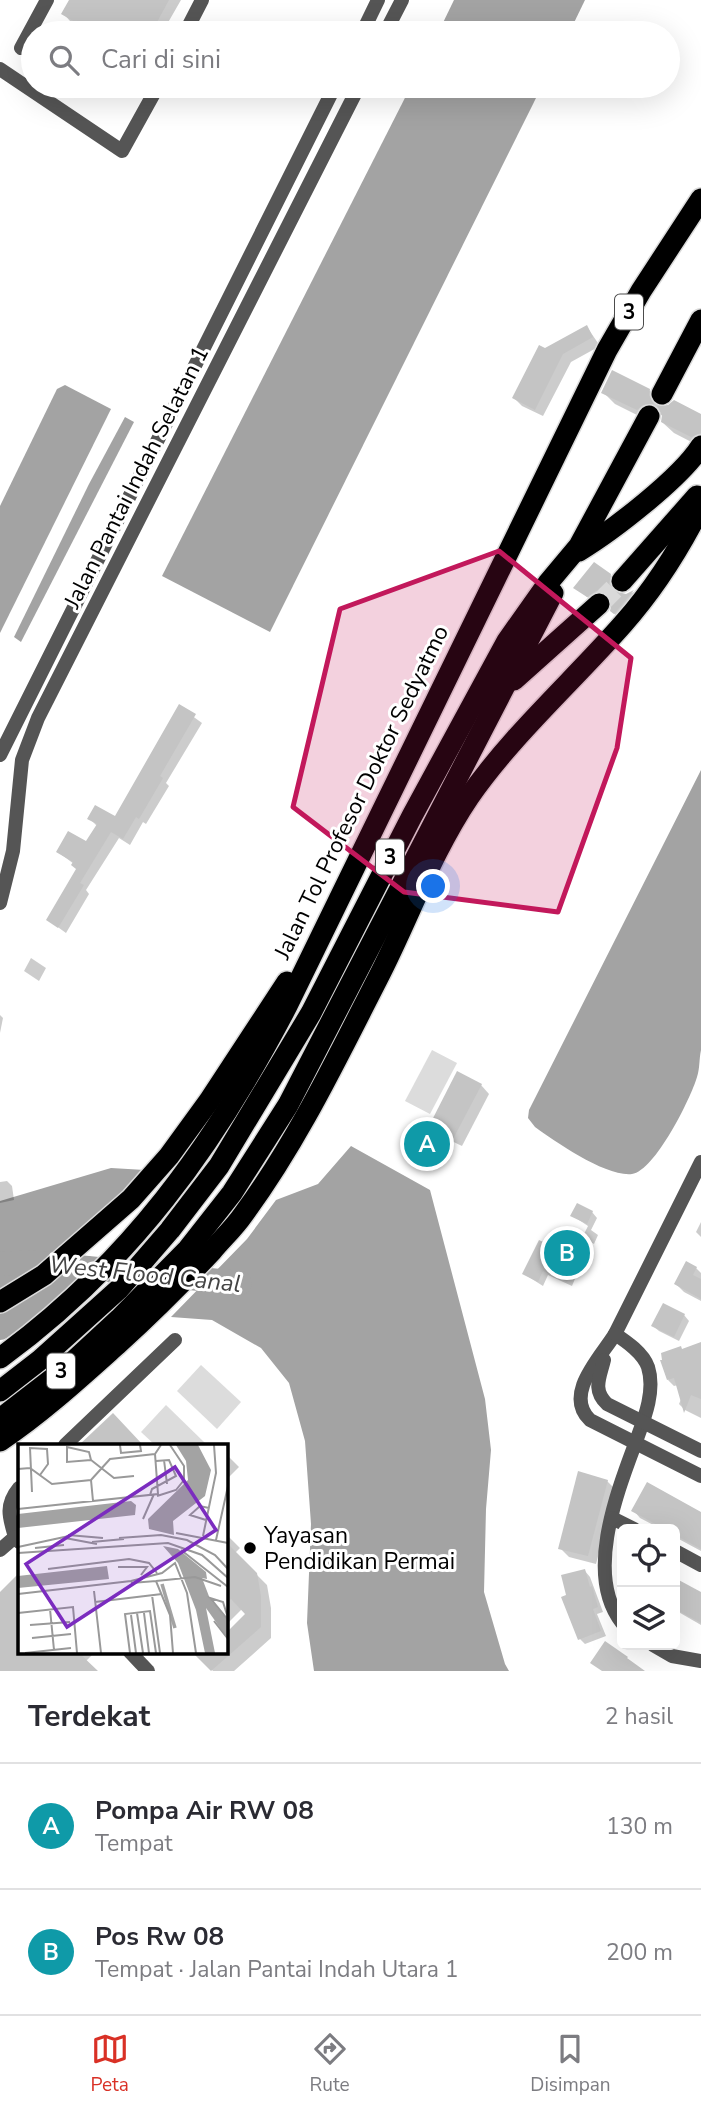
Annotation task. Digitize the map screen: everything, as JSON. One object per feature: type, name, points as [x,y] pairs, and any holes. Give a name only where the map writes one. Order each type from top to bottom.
[{"type":"highway","name":"Jalan Tol Profesor Doktor Sedyatmo","points":[[0,1358],[34,1333],[92,1281],[143,1227],[180,1181],[226,1113],[261,1055],[607,350],[641,291],[701,199]]},
{"type":"highway","points":[[662,394],[701,320]]},
{"type":"highway","name":"3","points":[[0,1419],[66,1368],[119,1319],[188,1248],[232,1192],[288,1105],[572,555],[590,527],[649,416]]},
{"type":"highway","points":[[572,555],[594,542],[655,494],[695,456],[701,446]]},
{"type":"highway","points":[[622,581],[701,492]]},
{"type":"highway","points":[[0,1441],[65,1392],[147,1317],[242,1217],[274,1170],[324,1083],[392,950],[427,872],[468,798],[501,757],[624,623],[680,548],[701,506]]},
{"type":"highway","name":"3","points":[[3,1389],[40,1360],[119,1289],[170,1230],[219,1166],[311,1013],[412,816],[507,641],[572,555]]},
{"type":"highway","name":"3","points":[[504,688],[599,604]]},
{"type":"highway","points":[[0,1303],[44,1275],[131,1199],[169,1156],[209,1101],[275,997],[308,960]]},
{"type":"street","points":[[36,21],[47,0]]},
{"type":"street","points":[[191,21],[202,0]]},
{"type":"street","points":[[368,21],[378,0]]},
{"type":"street","points":[[391,21],[402,0]]},
{"type":"street","points":[[0,69],[21,83]]},
{"type":"street","points":[[43,98],[122,151],[151,98]]},
{"type":"street","name":"Jalan Pantai Indah Selatan 1","points":[[0,755],[329,98]]},
{"type":"street","name":"Jalan Pantai Indah Selatan 1","points":[[0,902],[13,851],[22,760],[38,718],[353,98]]},
{"type":"street","points":[[701,1162],[615,1334],[598,1357],[586,1380],[581,1406],[590,1420],[701,1476]]},
{"type":"street","points":[[615,1334],[631,1344],[647,1364],[650,1378],[645,1422],[635,1443],[611,1518],[603,1568],[608,1597],[617,1614]]},
{"type":"street","points":[[66,1444],[175,1340]]},
{"type":"street","points":[[605,1351],[597,1390],[601,1398],[607,1404],[701,1451]]},
{"type":"street","points":[[0,1550],[17,1539],[4,1513],[18,1490]]},
{"type":"street","points":[[611,1518],[624,1524]]},
{"type":"street","points":[[680,1554],[701,1565]]},
{"type":"street","points":[[662,1650],[672,1656],[701,1661]]},
{"type":"street","points":[[132,1654],[148,1671]]},
{"type":"highlighted area","points":[[499,551],[631,658],[617,748],[558,912],[404,892],[293,807],[340,609]]},
{"type":"shaded area","points":[[454,0],[585,0],[575,21],[444,21]]},
{"type":"shaded area","points":[[405,98],[536,98],[270,632],[162,576]]},
{"type":"shaded area","points":[[65,385],[111,409],[0,633],[0,506],[57,389]]},
{"type":"shaded area","points":[[125,417],[134,422],[21,642],[14,637]]},
{"type":"shaded area","points":[[701,770],[701,1050],[698,1074],[680,1116],[651,1161],[632,1174],[621,1173],[595,1164],[535,1127],[528,1118],[529,1110]]},
{"type":"shaded area","points":[[432,1050],[457,1063],[430,1114],[405,1101]]},
{"type":"shaded area","points":[[351,1146],[430,1190],[485,1399],[491,1450],[484,1592],[509,1671],[314,1671],[307,1623],[311,1524],[305,1441],[289,1383],[261,1348],[212,1320],[171,1317],[247,1239],[276,1200],[318,1184]]},
{"type":"shaded area","points":[[111,1168],[145,1170],[38,1273],[0,1295],[0,1201]]},
{"type":"shaded area","points":[[201,1365],[241,1402],[217,1429],[177,1391]]},
{"type":"shaded area","points":[[166,1405],[205,1443],[154,1444],[141,1432]]},
{"type":"building","points":[[69,0],[169,0],[158,21],[73,21],[61,14]]},
{"type":"building","points":[[587,325],[593,337],[563,354],[535,410],[512,398],[539,345],[545,348]]},
{"type":"building","points":[[612,370],[650,389],[649,395],[654,404],[643,405],[637,410],[601,393]]},
{"type":"building","points":[[674,400],[701,414],[701,433],[691,437],[661,422],[662,415],[657,406],[668,405]]},
{"type":"building","points":[[594,562],[611,574],[609,584],[614,591],[626,594],[634,590],[614,614],[610,611],[612,601],[604,592],[596,591],[587,597],[573,588]]},
{"type":"building","points":[[179,704],[196,714],[160,776],[163,778],[139,819],[136,817],[123,839],[111,832],[80,883],[84,885],[58,928],[46,920],[76,869],[71,865],[73,862],[56,852],[68,831],[86,841],[97,824],[87,819],[95,805],[115,816]]},
{"type":"building","points":[[457,1071],[482,1084],[453,1139],[429,1126]]},
{"type":"building","points":[[577,1203],[593,1211],[587,1224],[570,1216]]},
{"type":"building","points":[[539,1240],[558,1249],[562,1242],[579,1251],[570,1267],[573,1268],[567,1282],[543,1271],[538,1282],[522,1274]]},
{"type":"building","points":[[686,1261],[697,1267],[693,1275],[701,1279],[701,1299],[674,1284]]},
{"type":"building","points":[[663,1303],[685,1314],[674,1337],[651,1326]]},
{"type":"building","points":[[701,1342],[701,1399],[691,1395],[684,1413],[674,1378],[667,1380],[660,1360],[661,1353]]},
{"type":"building","points":[[113,1413],[142,1444],[80,1444]]},
{"type":"building","points":[[578,1471],[608,1480],[588,1556],[558,1549]]},
{"type":"building","points":[[647,1482],[701,1512],[701,1549],[680,1538],[680,1524],[656,1524],[631,1511]]},
{"type":"building","points":[[228,1544],[257,1573],[261,1596],[261,1627],[211,1671],[194,1654],[228,1654],[228,1631],[245,1614],[231,1599],[228,1602]]},
{"type":"building","points":[[585,1569],[598,1607],[593,1609],[601,1631],[578,1640],[561,1597],[566,1595],[561,1575]]},
{"type":"building","points":[[18,1574],[18,1654],[80,1654],[98,1671],[0,1671],[0,1592]]},
{"type":"building","points":[[680,1581],[701,1592],[701,1623],[680,1612]]},
{"type":"building","points":[[605,1641],[645,1671],[602,1671],[590,1663]]},
{"type":"waterway","name":"West Flood Canal","points":[[0,1264],[27,1262],[240,1283]]},
{"type":"waterway","points":[[0,1328],[87,1268]]},
{"type":"tunnel","points":[[599,604],[622,581]]},
{"type":"place","name":"Pompa Air RW 08","points":[[427,1144]]},
{"type":"place","name":"Pos Rw 08","points":[[567,1253]]},
{"type":"place","name":"Yayasan Pendidikan Permai","points":[[250,1548]]}]
